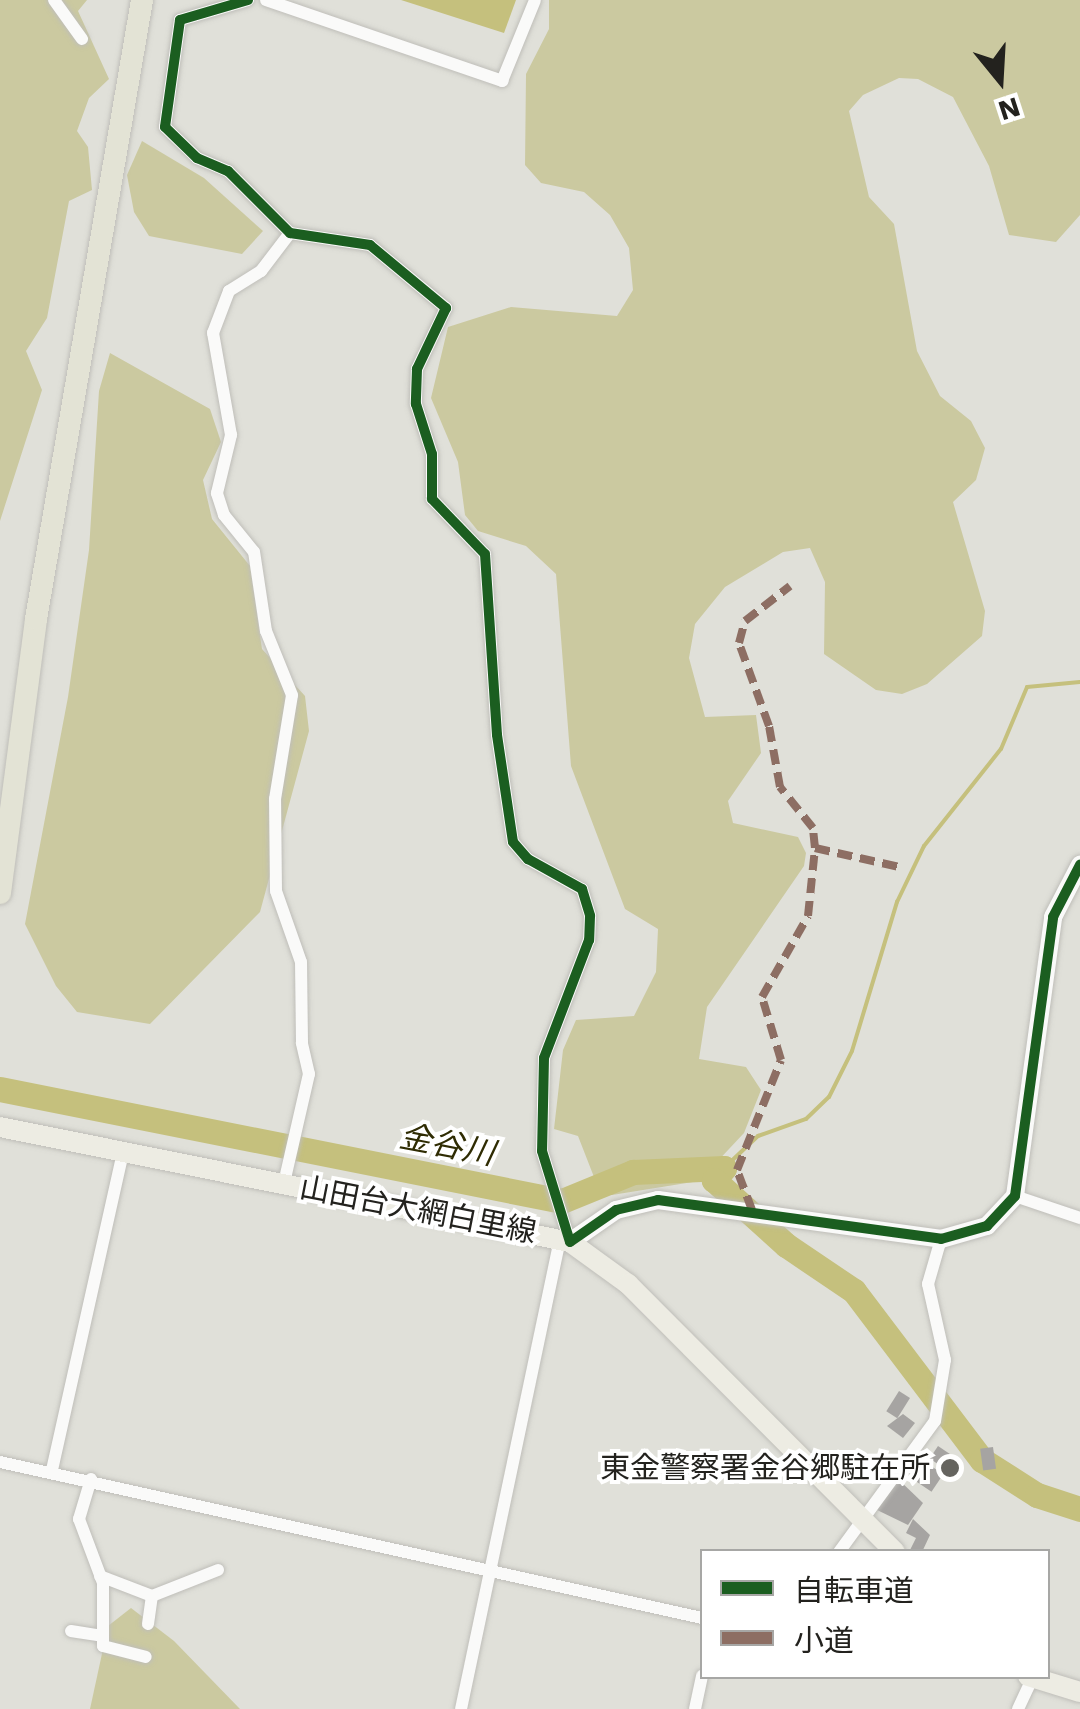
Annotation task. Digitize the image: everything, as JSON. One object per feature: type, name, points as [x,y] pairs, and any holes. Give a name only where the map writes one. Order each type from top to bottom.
[{"type":"highway","points":[[0,893],[36,618],[142,0]]},
{"type":"main road","name":"山田台大網白里線","points":[[0,1127],[565,1241],[628,1284],[892,1549]]},
{"type":"main road","points":[[1034,1679],[1080,1692]]},
{"type":"street","points":[[54,0],[82,40]]},
{"type":"street","points":[[248,0],[180,20],[165,127],[197,158],[228,171],[290,233],[370,246],[446,308],[418,370],[416,404],[432,454],[432,499],[485,554],[497,735],[513,842],[528,859],[582,889],[590,916],[589,940],[544,1058],[542,1151],[565,1241],[460,1709]]},
{"type":"street","points":[[266,0],[502,81],[535,0]]},
{"type":"street","points":[[284,1183],[309,1074],[302,1043],[301,962],[276,891],[275,799],[292,696],[266,631],[254,552],[224,515],[217,494],[231,435],[213,333],[229,291],[261,271],[290,233]]},
{"type":"street","points":[[565,1241],[616,1210],[688,1200],[940,1239],[986,1226],[1015,1196],[1052,917],[1080,865]]},
{"type":"street","points":[[52,1470],[123,1152]]},
{"type":"street","points":[[1015,1196],[1080,1218]]},
{"type":"street","points":[[841,1549],[934,1421],[945,1360],[928,1284],[940,1239]]},
{"type":"street","points":[[0,1462],[52,1470],[700,1618]]},
{"type":"street","points":[[90,1479],[80,1518],[100,1576],[105,1651],[146,1656]]},
{"type":"street","points":[[100,1576],[152,1596],[218,1570]]},
{"type":"street","points":[[148,1624],[152,1596]]},
{"type":"street","points":[[71,1631],[101,1636]]},
{"type":"street","points":[[696,1709],[701,1679]]},
{"type":"street","points":[[1018,1709],[1030,1679]]},
{"type":"shaded area","points":[[0,0],[87,0],[78,11],[109,79],[89,98],[77,131],[88,147],[92,190],[69,201],[47,318],[26,351],[42,390],[0,521]]},
{"type":"shaded area","points":[[401,0],[516,0],[504,33]]},
{"type":"shaded area","points":[[549,0],[1080,0],[1080,215],[1056,242],[1009,235],[989,166],[953,97],[918,79],[899,78],[863,95],[849,111],[869,197],[894,224],[917,351],[940,396],[971,421],[985,448],[976,480],[953,502],[985,611],[982,636],[927,684],[902,694],[876,690],[824,654],[825,582],[810,548],[783,552],[725,587],[695,624],[689,658],[705,717],[756,715],[761,753],[728,801],[733,823],[798,837],[806,853],[804,866],[707,1007],[699,1059],[746,1067],[761,1090],[744,1133],[699,1181],[612,1195],[601,1195],[578,1136],[554,1129],[563,1050],[576,1020],[634,1016],[656,972],[658,929],[625,909],[571,766],[556,574],[526,546],[478,531],[465,515],[458,462],[431,398],[448,327],[511,307],[617,316],[633,290],[629,248],[610,215],[584,192],[541,183],[525,165],[526,74],[549,29]]},
{"type":"shaded area","points":[[142,141],[204,178],[263,231],[242,254],[149,236],[134,212],[127,175]]},
{"type":"shaded area","points":[[110,353],[210,409],[221,442],[203,480],[212,519],[250,566],[262,649],[305,696],[309,731],[260,912],[150,1024],[77,1012],[56,986],[25,924],[68,697],[89,550],[99,391]]},
{"type":"shaded area","points":[[131,1608],[174,1641],[240,1709],[90,1709],[108,1626]]},
{"type":"building","points":[[899,1391],[910,1398],[897,1418],[886,1411]]},
{"type":"building","points":[[903,1414],[915,1423],[903,1438],[887,1426]]},
{"type":"building","points":[[938,1446],[953,1456],[945,1469],[930,1458]]},
{"type":"building","points":[[993,1447],[996,1469],[983,1471],[980,1449]]},
{"type":"building","points":[[925,1462],[943,1474],[931,1492],[913,1479]]},
{"type":"building","points":[[897,1478],[923,1503],[908,1525],[875,1509]]},
{"type":"building","points":[[913,1519],[930,1535],[923,1549],[910,1549],[916,1538],[906,1533]]},
{"type":"waterway","points":[[724,1168],[758,1136],[806,1119],[829,1097],[852,1051],[897,902],[924,846],[1001,749],[1027,687],[1080,682]]},
{"type":"waterway","name":"金谷川","points":[[0,1089],[562,1201],[633,1172],[724,1168]]},
{"type":"waterway","name":"金谷川","points":[[724,1168],[714,1180],[786,1245],[854,1291],[982,1460],[1037,1495],[1080,1509]]},
{"type":"marked path","points":[[752,1210],[737,1170],[781,1060],[762,997],[808,916],[815,848],[813,828],[780,787],[769,726],[739,643],[745,621],[790,586]]},
{"type":"marked path","points":[[815,848],[904,868]]},
{"type":"cycle path","points":[[248,0],[180,20],[165,127],[197,158],[228,171],[290,233],[370,245],[446,308],[417,369],[416,404],[432,454],[432,499],[485,554],[497,735],[513,842],[528,859],[582,889],[590,916],[589,940],[544,1058],[542,1151],[570,1242],[616,1210],[658,1200],[941,1239],[987,1226],[1015,1196],[1053,917],[1080,865]]},
{"type":"place","name":"東金警察署金谷郷駐在所","points":[[950,1468]]}]
